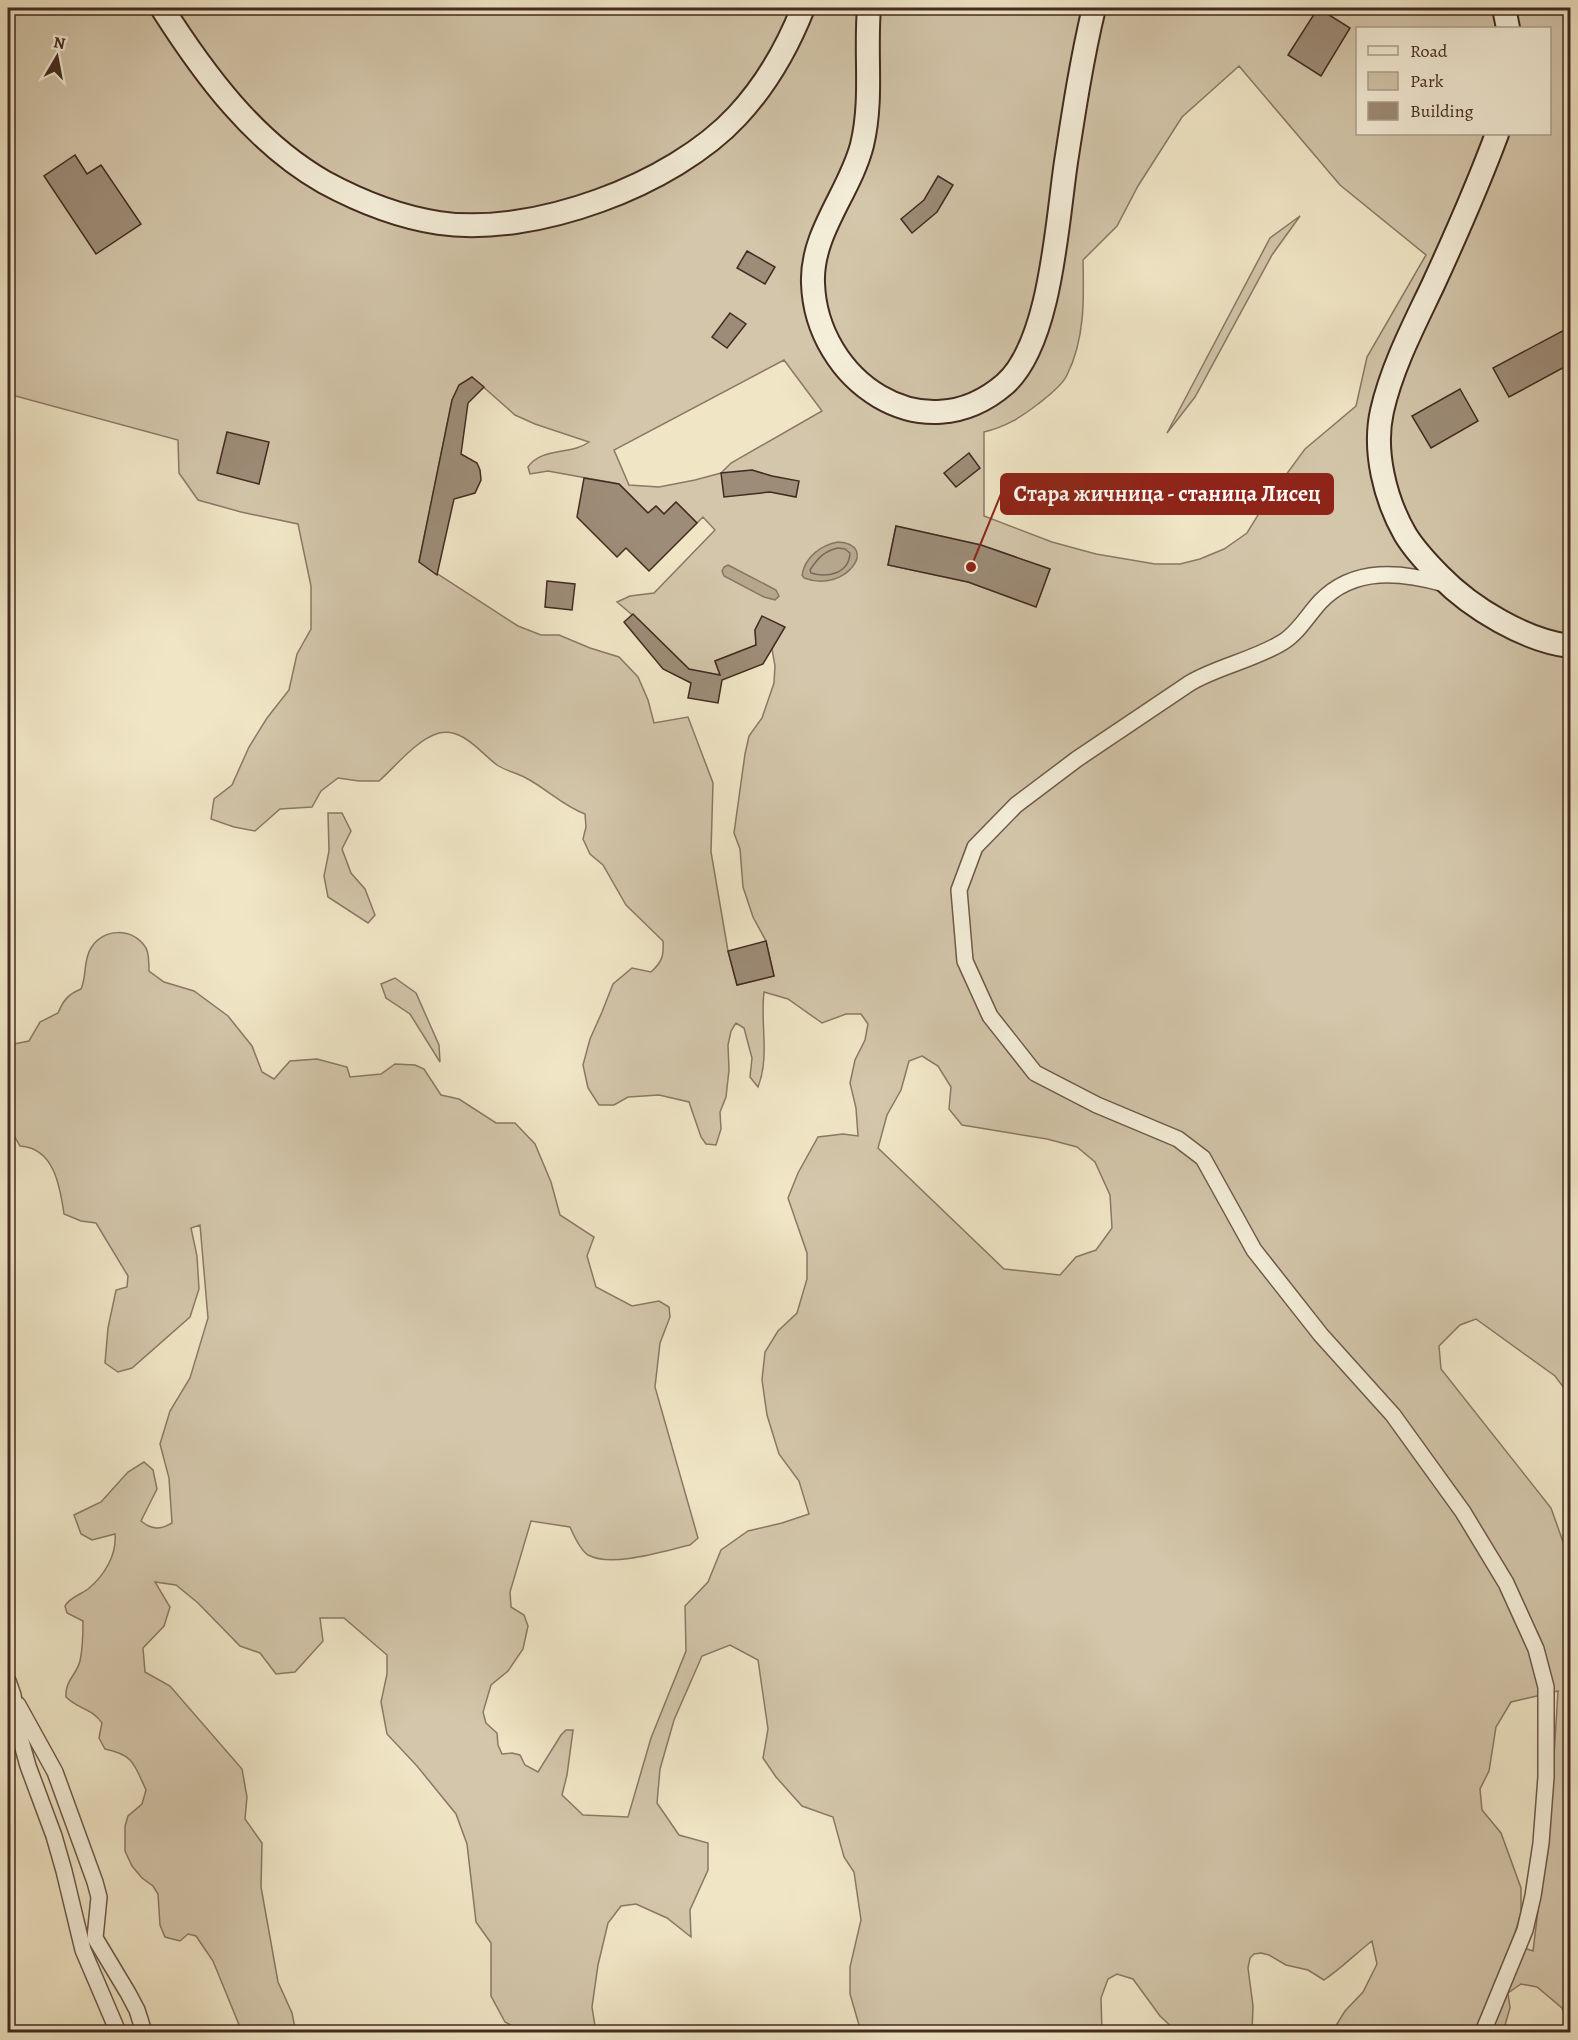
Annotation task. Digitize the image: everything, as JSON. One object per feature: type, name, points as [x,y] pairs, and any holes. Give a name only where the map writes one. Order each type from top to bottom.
[{"type":"main road","points":[[162,8],[203,68],[231,103],[252,125],[301,167],[372,204],[419,219],[456,225],[506,222],[560,213],[620,192],[674,166],[718,135],[750,100],[774,66],[803,8]]},
{"type":"main road","points":[[868,8],[869,88],[865,131],[854,168],[819,244],[813,276],[815,304],[826,339],[835,354],[854,376],[889,403],[930,412],[958,408],[989,395],[1018,370],[1033,342],[1052,266],[1074,109],[1094,8]]},
{"type":"main road","points":[[1504,8],[1508,27]]},
{"type":"main road","points":[[1497,135],[1456,235],[1402,352],[1387,395],[1379,434],[1383,472],[1396,517],[1406,536],[1449,585],[1500,620],[1529,635],[1570,646]]},
{"type":"street","points":[[1449,585],[1410,575],[1380,574],[1350,583],[1332,592],[1283,643],[1207,673],[1077,759],[1016,805],[975,847],[959,890],[965,961],[990,1016],[1035,1073],[1097,1105],[1178,1139],[1203,1158],[1254,1250],[1321,1335],[1393,1415],[1463,1512],[1506,1583],[1536,1649],[1546,1687],[1546,1777],[1541,1843],[1525,1930],[1482,2032]]},
{"type":"street","points":[[10,1688],[18,1730],[28,1766],[54,1836],[82,1950],[118,2032]]},
{"type":"street","points":[[10,1688],[55,1772],[95,1882],[99,1897],[95,1938],[128,1993],[144,2032]]},
{"type":"green space","points":[[8,8],[1570,8],[1570,1396],[1555,1376],[1476,1319],[1460,1325],[1439,1346],[1441,1369],[1551,1508],[1567,1553],[1566,1624],[1570,1628],[1570,2031],[1562,2008],[1537,1987],[1521,1984],[1508,1993],[1510,2008],[1503,2032],[1332,2032],[1345,2011],[1363,1992],[1377,1964],[1372,1941],[1324,1980],[1308,1970],[1286,1965],[1269,1955],[1254,1954],[1250,1958],[1248,1968],[1253,2006],[1252,2032],[1177,2032],[1160,2016],[1133,1979],[1117,1974],[1108,1979],[1101,1998],[1102,2032],[861,2032],[850,1994],[850,1967],[861,1920],[854,1872],[844,1857],[833,1817],[802,1806],[776,1777],[763,1758],[768,1729],[758,1660],[730,1645],[702,1656],[674,1720],[660,1769],[657,1803],[679,1835],[708,1843],[708,1870],[690,1910],[691,1937],[667,1918],[636,1904],[621,1906],[608,1923],[598,1965],[592,2007],[595,2026],[602,2032],[524,2032],[505,2022],[491,1996],[491,1943],[476,1922],[467,1844],[456,1814],[417,1766],[387,1734],[381,1702],[387,1674],[387,1655],[344,1618],[320,1618],[323,1641],[295,1672],[276,1674],[260,1653],[240,1646],[198,1603],[176,1585],[155,1582],[170,1607],[164,1626],[143,1648],[145,1672],[170,1686],[242,1769],[247,1797],[245,1819],[262,1843],[261,1887],[278,1982],[292,2013],[295,2028],[311,2032],[242,2032],[213,1961],[196,1936],[188,1934],[180,1941],[165,1937],[160,1925],[158,1894],[132,1866],[125,1851],[125,1826],[128,1816],[142,1804],[146,1790],[135,1767],[122,1754],[105,1749],[99,1738],[102,1723],[94,1714],[66,1697],[67,1686],[80,1661],[83,1621],[67,1613],[65,1606],[99,1578],[112,1557],[115,1542],[115,1534],[92,1540],[81,1534],[74,1515],[101,1502],[128,1472],[144,1462],[153,1470],[157,1489],[141,1521],[156,1528],[172,1523],[169,1478],[160,1444],[170,1411],[190,1378],[208,1318],[200,1225],[191,1228],[197,1256],[199,1289],[190,1317],[132,1368],[118,1372],[105,1363],[108,1328],[116,1290],[127,1287],[128,1276],[96,1223],[81,1221],[64,1214],[57,1181],[48,1161],[31,1148],[20,1146],[8,1125],[8,1045],[29,1041],[40,1022],[58,1013],[66,998],[81,989],[87,958],[96,941],[110,934],[126,933],[140,941],[146,948],[149,971],[164,982],[194,991],[228,1016],[252,1046],[262,1072],[274,1079],[290,1061],[317,1059],[347,1067],[350,1077],[381,1074],[395,1064],[415,1065],[424,1069],[441,1095],[459,1099],[496,1123],[515,1123],[535,1144],[551,1182],[560,1215],[594,1237],[587,1256],[596,1287],[632,1306],[659,1301],[669,1307],[670,1317],[660,1343],[655,1387],[698,1538],[690,1545],[653,1554],[624,1559],[598,1559],[582,1550],[570,1527],[531,1521],[510,1592],[511,1607],[524,1615],[528,1626],[523,1649],[508,1671],[491,1685],[483,1712],[486,1723],[497,1733],[498,1745],[502,1754],[520,1755],[525,1765],[538,1772],[561,1735],[566,1730],[573,1730],[562,1795],[583,1815],[628,1817],[651,1738],[686,1651],[685,1606],[708,1582],[721,1550],[748,1531],[809,1514],[799,1481],[779,1454],[767,1415],[762,1380],[765,1352],[778,1331],[797,1313],[807,1279],[807,1253],[788,1198],[798,1173],[818,1137],[843,1134],[858,1136],[856,1108],[850,1083],[855,1060],[865,1040],[868,1024],[861,1014],[846,1014],[822,1023],[788,999],[764,992],[764,1052],[762,1076],[758,1087],[750,1077],[752,1058],[744,1028],[736,1023],[731,1031],[728,1045],[729,1070],[726,1097],[720,1112],[721,1129],[716,1145],[706,1144],[701,1137],[689,1102],[659,1095],[628,1097],[614,1105],[599,1105],[588,1088],[583,1065],[590,1039],[613,984],[632,968],[651,972],[662,958],[663,941],[626,905],[603,865],[590,854],[583,839],[586,827],[585,814],[569,807],[526,778],[497,765],[463,737],[447,732],[431,736],[423,741],[379,781],[338,778],[321,791],[312,807],[280,809],[255,831],[211,819],[214,799],[232,785],[249,747],[267,718],[289,690],[297,654],[311,629],[311,586],[298,524],[198,500],[179,473],[178,440],[8,394]],"holes":[[[1239,66],[1340,185],[1426,255],[1367,357],[1356,406],[1305,449],[1266,502],[1247,533],[1224,549],[1200,559],[1180,564],[1155,564],[1096,554],[1052,542],[984,516],[984,432],[1006,425],[1025,414],[1050,395],[1065,379],[1073,361],[1080,333],[1083,304],[1083,260],[1117,226],[1138,186],[1182,117]],[[784,360],[822,411],[731,463],[721,473],[659,487],[629,485],[614,450]],[[472,377],[515,415],[589,442],[574,449],[541,456],[528,467],[530,474],[548,471],[619,484],[648,513],[656,506],[664,514],[676,502],[697,523],[703,517],[715,530],[654,593],[630,596],[617,602],[690,670],[720,675],[715,661],[756,645],[755,630],[762,617],[784,627],[772,649],[775,666],[774,683],[762,718],[749,736],[734,833],[740,849],[743,887],[753,917],[766,941],[774,976],[737,985],[728,951],[711,852],[713,783],[688,717],[654,723],[648,700],[638,677],[619,657],[559,635],[541,635],[518,626],[419,562],[452,400],[460,385]],[[896,526],[981,545],[1050,569],[1036,606],[968,582],[888,565]],[[922,1056],[938,1066],[951,1087],[949,1109],[962,1125],[1047,1139],[1077,1147],[1095,1162],[1110,1195],[1112,1228],[1096,1250],[1076,1257],[1060,1275],[1004,1269],[878,1148],[887,1115],[901,1090],[909,1061]],[[1558,1691],[1551,1805],[1533,1951],[1512,1944],[1521,1912],[1521,1888],[1501,1833],[1482,1810],[1480,1789],[1489,1771],[1496,1727],[1511,1702]]]},
{"type":"green space","points":[[1300,216],[1272,255],[1195,397],[1167,433],[1270,238]]},
{"type":"green space","points":[[328,813],[342,813],[351,831],[342,849],[351,873],[365,889],[375,915],[368,923],[328,897],[324,876],[329,851]]},
{"type":"green space","points":[[395,978],[416,993],[439,1045],[440,1062],[410,1014],[386,998],[381,984]]},
{"type":"water","points":[[838,542],[850,545],[856,551],[857,558],[852,567],[833,579],[819,581],[804,578],[802,575],[810,557],[820,549]]},
{"type":"water","points":[[728,565],[776,590],[779,596],[775,600],[764,597],[724,576],[722,571]]},
{"type":"building","points":[[1318,8],[1350,28],[1321,76],[1288,55]]},
{"type":"building","points":[[75,155],[87,174],[101,165],[141,224],[96,254],[44,176]]},
{"type":"building","points":[[938,176],[953,185],[937,212],[912,233],[901,219],[924,200]]},
{"type":"building","points":[[747,251],[775,267],[765,284],[737,268]]},
{"type":"building","points":[[730,313],[746,324],[727,348],[712,337]]},
{"type":"building","points":[[1570,327],[1570,364],[1509,397],[1493,368]]},
{"type":"building","points":[[472,377],[484,387],[468,403],[461,454],[477,463],[481,480],[475,493],[454,499],[437,575],[419,562],[452,400],[459,385]]},
{"type":"building","points":[[1460,389],[1478,421],[1431,448],[1412,416]]},
{"type":"building","points":[[227,432],[269,442],[259,484],[217,473]]},
{"type":"building","points":[[969,453],[980,468],[956,487],[944,473]]},
{"type":"building","points":[[752,470],[799,481],[796,497],[770,492],[724,497],[721,473]]},
{"type":"building","points":[[584,478],[619,484],[648,513],[656,506],[664,514],[676,502],[697,523],[649,571],[626,548],[617,557],[577,517]]},
{"type":"building","points":[[896,526],[981,545],[1050,569],[1036,607],[968,582],[888,565]]},
{"type":"building","points":[[547,581],[575,584],[572,610],[545,607]]},
{"type":"building","points":[[633,614],[689,669],[720,675],[715,661],[756,645],[755,630],[762,616],[785,627],[763,664],[722,680],[718,703],[688,698],[691,683],[663,669],[624,622]]},
{"type":"building","points":[[766,941],[774,976],[737,985],[728,951]]},
{"type":"place","name":"Стара жичница - станица Лисец","points":[[971,567]]}]
